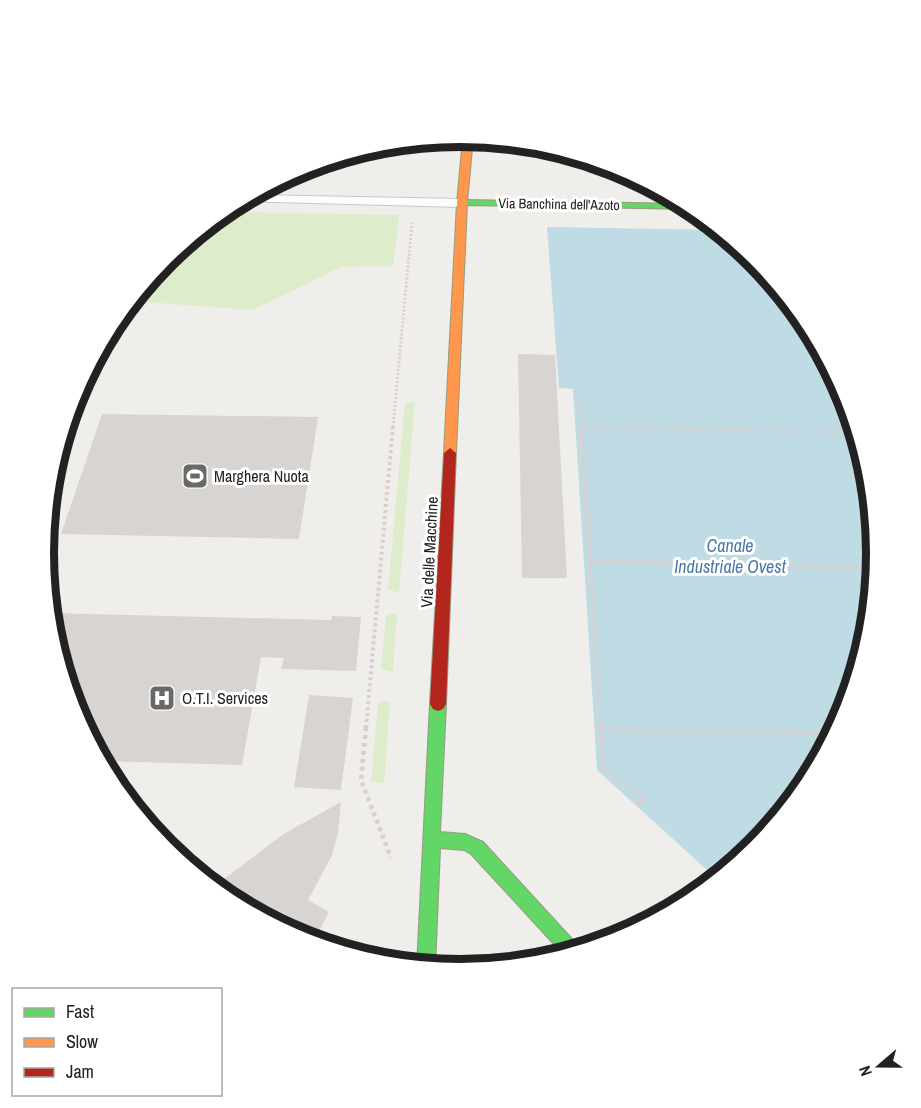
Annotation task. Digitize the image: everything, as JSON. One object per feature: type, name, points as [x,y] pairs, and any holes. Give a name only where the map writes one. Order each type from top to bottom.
[{"type":"street","name":"Via delle Macchine","points":[[426,959],[462,203],[467,147]]},
{"type":"street","name":"Via Banchina dell'Azoto","points":[[462,203],[671,207]]},
{"type":"street","points":[[432,839],[465,842],[477,848],[569,946]]},
{"type":"lane","points":[[262,199],[462,203]]},
{"type":"path","points":[[390,869],[391,857],[387,844],[363,792],[361,780],[414,202]]},
{"type":"path","points":[[579,391],[603,767],[643,800],[636,806]]},
{"type":"path","points":[[581,427],[848,432]]},
{"type":"path","points":[[590,561],[866,568]]},
{"type":"path","points":[[601,730],[826,733]]},
{"type":"green space","points":[[241,212],[399,215],[393,266],[341,267],[253,310],[142,302],[192,248]]},
{"type":"green space","points":[[415,402],[399,592],[388,590],[405,403]]},
{"type":"green space","points":[[397,614],[393,672],[381,669],[386,616]]},
{"type":"green space","points":[[385,701],[390,702],[384,784],[371,781],[378,704]]},
{"type":"water","name":"Canale Industriale Ovest","points":[[547,227],[705,230],[729,248],[783,307],[813,351],[836,398],[845,423],[864,501],[867,554],[864,607],[853,659],[836,710],[813,757],[798,780],[766,822],[729,860],[711,874],[597,770],[573,389],[559,388]]},
{"type":"building","points":[[518,354],[555,355],[567,578],[522,578]]},
{"type":"building","name":"Marghera Nuota","points":[[102,414],[318,417],[299,539],[61,534]]},
{"type":"building","points":[[58,613],[331,620],[332,616],[361,617],[356,671],[281,669],[284,658],[261,657],[242,765],[111,761],[85,710],[76,685]]},
{"type":"building","points":[[309,695],[353,698],[341,790],[294,787]]},
{"type":"building","points":[[341,802],[338,833],[332,855],[308,900],[329,912],[317,934],[294,925],[297,920],[221,882],[282,835]]},
{"type":"traffic: fast","points":[[462,203],[671,207]]},
{"type":"traffic: fast","points":[[426,959],[438,704]]},
{"type":"traffic: fast","points":[[432,839],[465,842],[477,848],[569,946]]},
{"type":"traffic: slow","points":[[450,453],[462,203],[467,147]]},
{"type":"traffic: jam","points":[[438,704],[450,453]]},
{"type":"place","name":"Marghera Nuota","points":[[195,476]]},
{"type":"place","name":"O.T.I. Services","points":[[162,698]]}]
